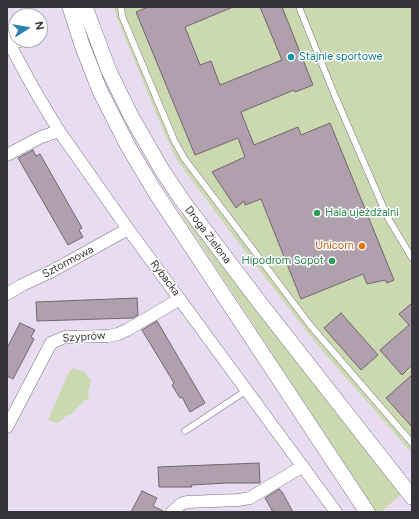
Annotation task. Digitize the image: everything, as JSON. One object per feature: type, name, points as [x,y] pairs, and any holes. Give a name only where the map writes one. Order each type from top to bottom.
[{"type":"street","name":"Droga Zielona","points":[[70,7],[82,45],[100,91],[129,148],[154,190],[367,512]]},
{"type":"street","name":"Droga Zielona","points":[[85,7],[109,71],[130,116],[162,170],[182,200],[260,303],[412,497]]},
{"type":"street","name":"Rybacka","points":[[10,48],[59,131],[128,229],[336,512]]},
{"type":"street","points":[[7,155],[41,137],[59,131]]},
{"type":"street","name":"Sztormowa","points":[[7,294],[128,229]]},
{"type":"street","name":"Szyprów","points":[[7,427],[51,342],[65,337],[108,336],[118,334],[180,299]]},
{"type":"street","points":[[172,512],[181,504],[187,502],[242,500],[250,498],[303,466]]},
{"type":"lane","points":[[121,7],[122,16],[164,118],[184,158],[310,325],[412,443]]},
{"type":"lane","points":[[299,7],[388,218],[412,258]]},
{"type":"lane","points":[[185,431],[247,390]]},
{"type":"green space","name":"Hipodrom Sopot","points":[[114,7],[412,7],[412,453],[319,347],[177,160],[117,18]]},
{"type":"green space","points":[[183,213],[401,494],[381,512],[376,512],[181,214]]},
{"type":"green space","points":[[73,368],[84,372],[91,380],[88,392],[89,399],[85,400],[71,414],[55,423],[48,420],[69,372]]},
{"type":"building","points":[[148,7],[233,7],[185,27],[200,65],[211,61],[220,85],[282,60],[260,7],[282,7],[313,85],[295,92],[294,90],[241,112],[254,145],[298,127],[301,135],[330,123],[394,280],[387,283],[385,280],[367,284],[363,274],[301,299],[261,199],[245,205],[244,201],[236,208],[212,172],[245,157],[238,138],[195,155],[136,12]]},
{"type":"building","points":[[33,150],[36,156],[40,154],[82,228],[79,230],[83,237],[68,245],[18,158]]},
{"type":"building","points":[[137,298],[138,315],[133,318],[37,321],[36,302]]},
{"type":"building","points":[[412,303],[412,365],[402,375],[380,350],[409,325],[399,314]]},
{"type":"building","points":[[341,313],[378,355],[361,370],[324,328]]},
{"type":"building","points":[[157,321],[205,403],[190,412],[182,397],[180,398],[172,385],[174,383],[142,330]]},
{"type":"building","points":[[20,323],[35,330],[31,337],[34,339],[13,379],[7,376],[7,348]]},
{"type":"building","points":[[412,375],[412,427],[386,398]]},
{"type":"building","points":[[259,463],[260,483],[191,485],[192,487],[159,487],[158,467]]},
{"type":"building","points":[[279,489],[293,512],[273,512],[265,498]]},
{"type":"building","points":[[142,491],[157,498],[153,506],[165,512],[131,512]]},
{"type":"place","name":"Stajnie sportowe","points":[[291,57]]},
{"type":"place","name":"Hala ujeżdżalni","points":[[317,213]]},
{"type":"place","name":"Unicorn","points":[[362,246]]},
{"type":"place","name":"Hipodrom Sopot","points":[[332,261]]}]
